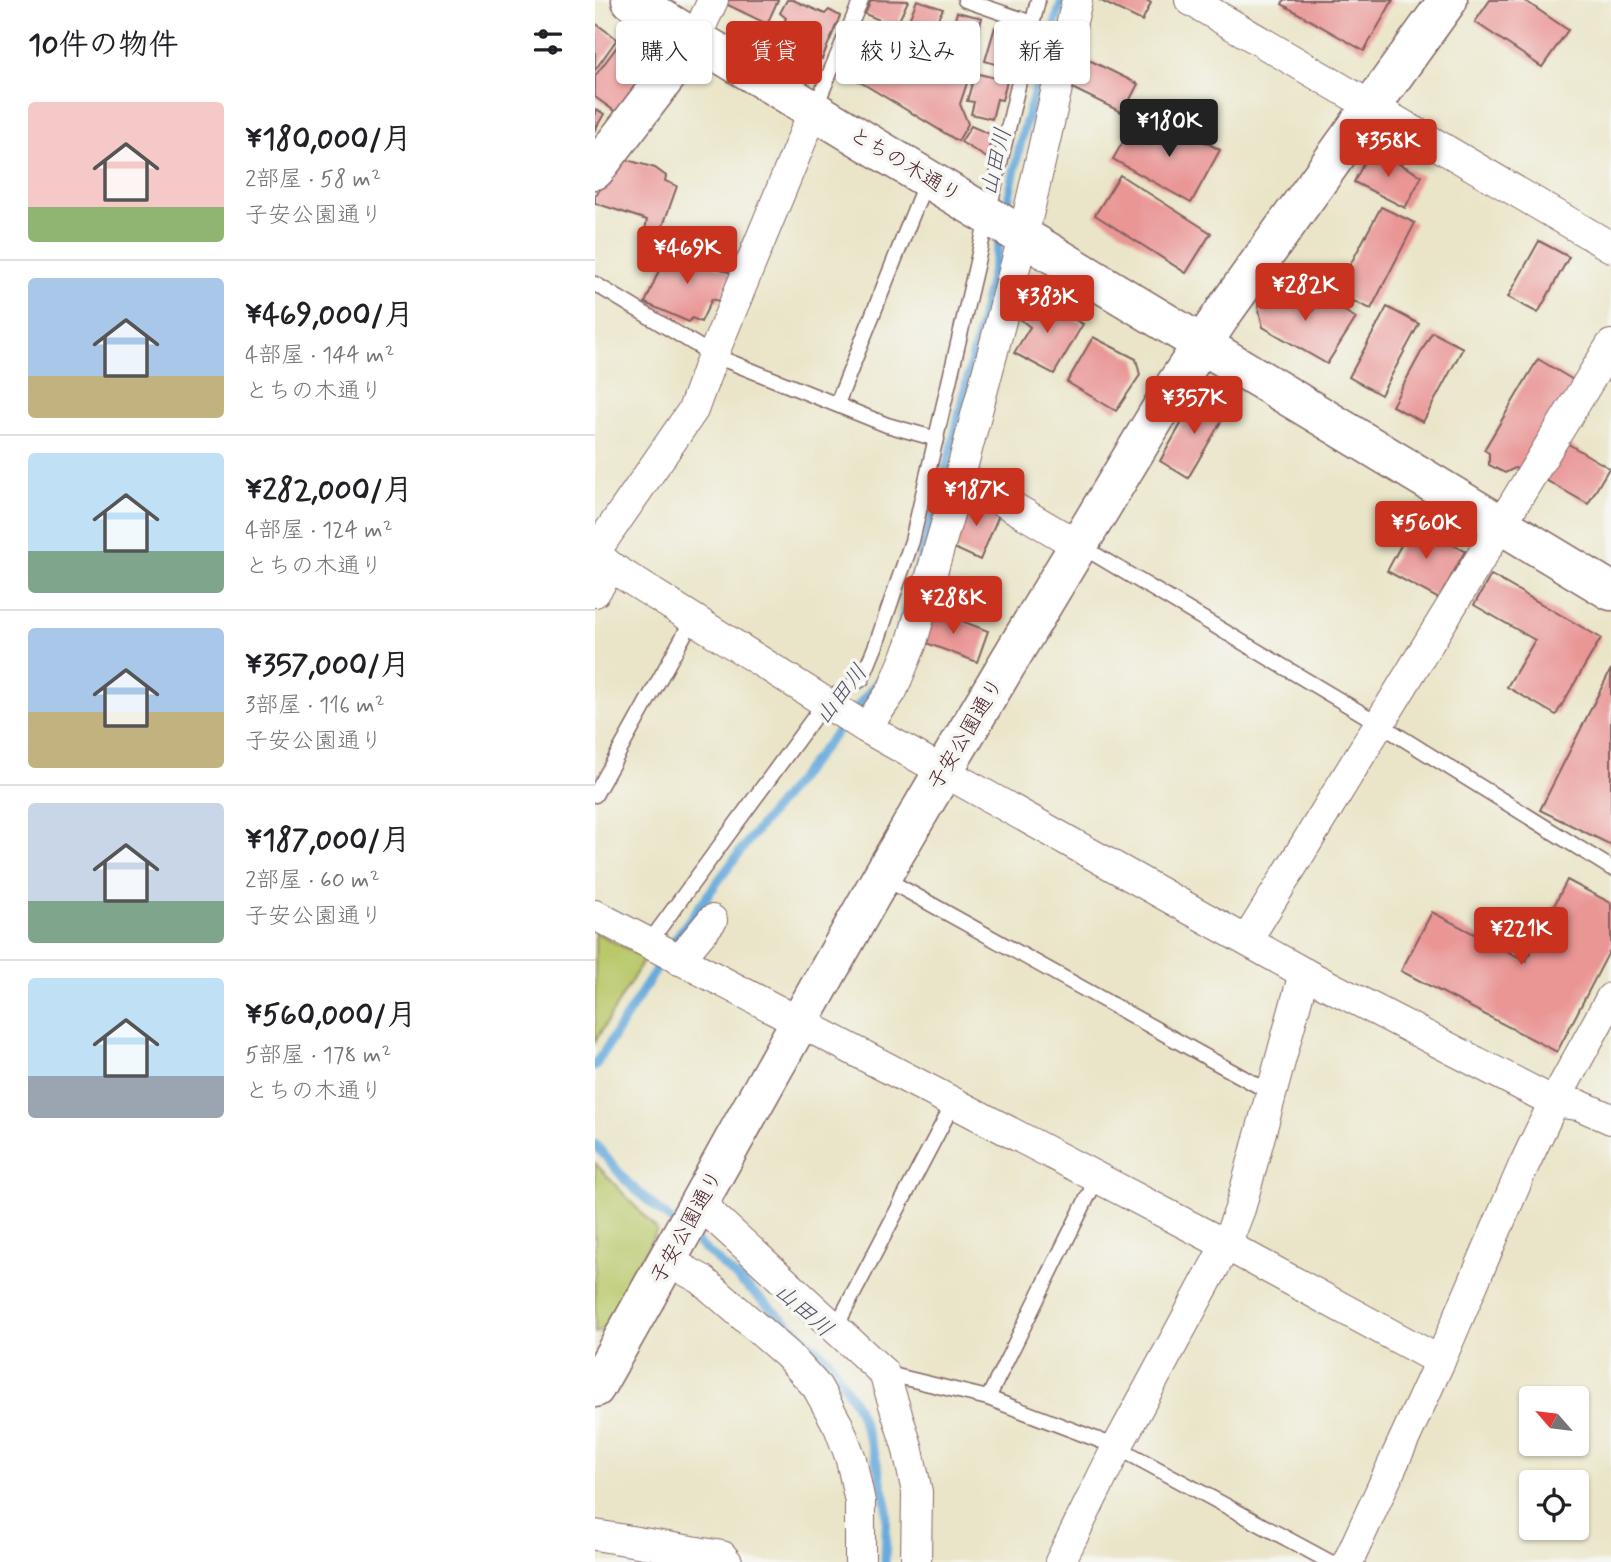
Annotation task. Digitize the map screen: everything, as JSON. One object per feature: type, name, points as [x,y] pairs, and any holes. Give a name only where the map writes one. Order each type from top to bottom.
[{"type":"street","name":"とちの木通り","points":[[631,0],[665,21]]},
{"type":"street","points":[[703,21],[713,0]]},
{"type":"street","points":[[847,715],[892,691],[911,645],[960,476],[1006,226],[1077,0]]},
{"type":"street","points":[[1190,0],[1611,247]]},
{"type":"street","name":"子安公園通り","points":[[600,1367],[685,1231],[800,1021],[943,771],[1202,345],[1447,0]]},
{"type":"street","name":"とちの木通り","points":[[712,49],[1611,590]]},
{"type":"street","points":[[595,170],[661,84]]},
{"type":"street","points":[[814,110],[693,410],[599,566],[943,771],[1304,973],[1554,1102],[1579,1105],[1611,1119]]},
{"type":"street","points":[[1247,940],[1611,345]]},
{"type":"street","points":[[960,476],[1079,546]]},
{"type":"street","points":[[595,915],[1226,1245],[1440,1361]]},
{"type":"street","points":[[678,960],[712,920]]},
{"type":"street","points":[[1060,1562],[1117,1447],[1226,1245],[1240,1209],[1304,973]]},
{"type":"street","points":[[1348,1562],[1440,1361],[1523,1167],[1554,1102],[1611,998]]},
{"type":"street","points":[[685,1231],[836,1327],[884,1373],[907,1446],[917,1492],[916,1562]]},
{"type":"street","points":[[685,1231],[711,1288],[788,1355],[817,1387],[839,1427],[851,1459],[860,1502],[860,1562]]},
{"type":"street","points":[[595,1535],[722,1556],[727,1562]]},
{"type":"lane","points":[[814,110],[861,0]]},
{"type":"lane","points":[[965,0],[1026,21]]},
{"type":"lane","points":[[1033,21],[1038,0]]},
{"type":"lane","points":[[649,944],[847,715],[871,657],[912,541],[937,439],[1006,226],[1024,84]]},
{"type":"lane","points":[[837,404],[927,179]]},
{"type":"lane","points":[[595,284],[713,355],[887,425],[937,439]]},
{"type":"lane","points":[[1079,546],[1378,723],[1611,868]]},
{"type":"lane","points":[[595,795],[693,620]]},
{"type":"lane","points":[[882,877],[1271,1093]]},
{"type":"lane","points":[[836,1327],[954,1102]]},
{"type":"lane","points":[[988,1398],[1097,1178]]},
{"type":"lane","points":[[884,1373],[988,1398],[1117,1447],[1330,1562]]},
{"type":"green space","points":[[595,932],[645,958],[595,1042]]},
{"type":"green space","points":[[595,1163],[657,1230],[602,1331],[595,1333]]},
{"type":"building","points":[[728,0],[778,0],[768,21],[761,21],[726,4]]},
{"type":"building","points":[[787,0],[793,0],[825,14],[829,10],[840,16],[822,59],[822,21],[785,21],[786,18],[780,13]]},
{"type":"building","points":[[871,0],[908,1],[899,21],[882,21],[865,14]]},
{"type":"building","points":[[917,0],[943,9],[937,21],[909,21]]},
{"type":"building","points":[[1099,0],[1146,0],[1151,3],[1142,21]]},
{"type":"building","points":[[1284,0],[1393,0],[1364,51],[1282,4]]},
{"type":"building","points":[[1490,0],[1524,0],[1568,30],[1542,67],[1475,22]]},
{"type":"building","points":[[957,12],[982,18],[980,26],[980,21],[955,21]]},
{"type":"building","points":[[595,23],[616,40],[595,70]]},
{"type":"building","points":[[994,30],[994,64],[985,61]]},
{"type":"building","points":[[616,48],[616,84],[637,84],[616,112],[595,97],[595,76]]},
{"type":"building","points":[[1090,60],[1138,84],[1123,113],[1072,88],[1074,84],[1090,84]]},
{"type":"building","points":[[980,74],[994,78],[994,84],[1006,84],[1002,100],[997,99],[992,119],[971,114],[974,102],[967,101],[972,84],[980,84]]},
{"type":"building","points":[[864,84],[967,84],[960,104],[968,124],[958,141]]},
{"type":"building","points":[[595,109],[604,114],[595,130]]},
{"type":"building","points":[[1165,120],[1220,150],[1191,203],[1113,159],[1130,129],[1150,139]]},
{"type":"building","points":[[971,126],[992,135],[987,158],[961,142]]},
{"type":"building","points":[[1371,149],[1422,176],[1405,208],[1354,182]]},
{"type":"building","points":[[624,159],[655,168],[666,176],[665,181],[677,186],[659,237],[645,230],[647,220],[595,203],[595,196]]},
{"type":"building","points":[[1120,175],[1211,233],[1186,273],[1095,215]]},
{"type":"building","points":[[1381,207],[1415,223],[1371,309],[1335,293]]},
{"type":"building","points":[[1539,241],[1569,257],[1538,313],[1508,297]]},
{"type":"building","points":[[669,247],[731,273],[719,301],[712,299],[701,322],[692,318],[689,322],[645,303]]},
{"type":"building","points":[[1274,282],[1288,289],[1285,297],[1312,312],[1321,297],[1356,318],[1327,364],[1263,327],[1258,306],[1263,297],[1270,296],[1269,288]]},
{"type":"building","points":[[1032,296],[1083,324],[1054,374],[1014,353],[1030,327],[1020,319]]},
{"type":"building","points":[[1387,307],[1419,324],[1381,395],[1349,377]]},
{"type":"building","points":[[1432,332],[1463,348],[1423,422],[1392,406]]},
{"type":"building","points":[[1093,337],[1136,359],[1140,375],[1116,411],[1067,382]]},
{"type":"building","points":[[1538,359],[1575,381],[1521,472],[1515,468],[1505,473],[1489,465],[1489,453],[1484,450]]},
{"type":"building","points":[[1212,400],[1229,408],[1188,478],[1160,461],[1193,403]]},
{"type":"building","points":[[1565,442],[1609,468],[1588,504],[1544,479]]},
{"type":"building","points":[[968,496],[1001,510],[980,560],[954,548]]},
{"type":"building","points":[[1413,523],[1465,551],[1439,599],[1387,571]]},
{"type":"building","points":[[1491,575],[1601,638],[1556,715],[1507,687],[1535,640],[1474,605]]},
{"type":"building","points":[[931,609],[988,631],[977,662],[918,640]]},
{"type":"building","points":[[1611,669],[1611,845],[1540,810]]},
{"type":"building","points":[[1567,880],[1611,903],[1611,948],[1557,1052],[1401,971],[1432,912],[1526,961]]},
{"type":"waterway","name":"山田川","points":[[1005,214],[1023,132],[1062,0]]},
{"type":"waterway","name":"山田川","points":[[901,628],[952,447],[1001,235]]},
{"type":"waterway","name":"山田川","points":[[595,1066],[678,935],[748,841],[884,674]]},
{"type":"waterway","name":"山田川","points":[[595,1144],[627,1182],[676,1225]]},
{"type":"waterway","name":"山田川","points":[[690,1236],[829,1360],[857,1407],[875,1455],[887,1506],[885,1562]]}]
